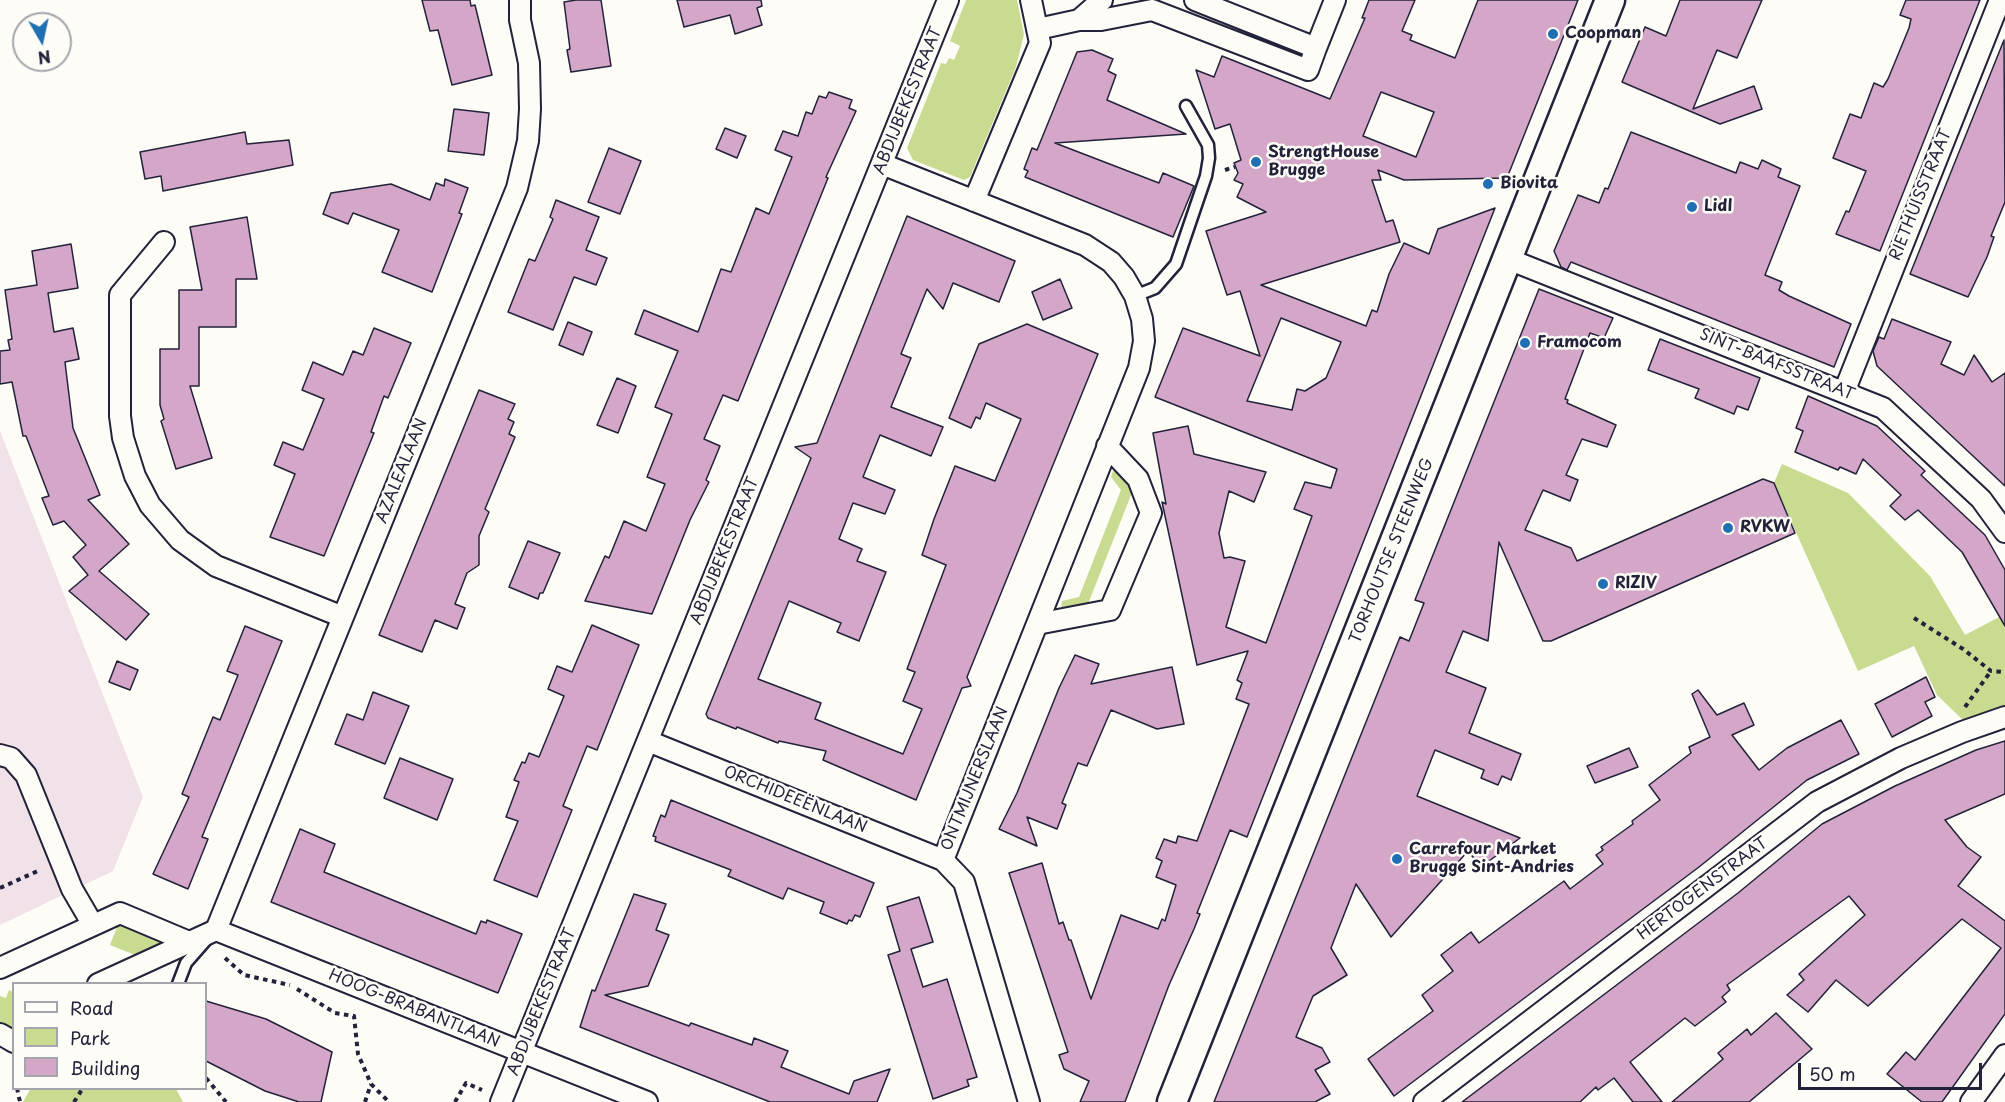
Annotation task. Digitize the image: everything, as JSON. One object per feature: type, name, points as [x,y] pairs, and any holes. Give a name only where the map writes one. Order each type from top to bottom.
[{"type":"main road","name":"TORHOUTSE STEENWEG","points":[[1172,1102],[1610,0]]},
{"type":"street","name":"AZALEALAAN","points":[[222,932],[343,617],[518,188],[528,141],[530,109],[529,63],[520,20],[520,0]]},
{"type":"street","name":"ABDIJBEKESTRAAT","points":[[502,1100],[948,0]]},
{"type":"street","points":[[974,201],[1040,43],[1031,0]]},
{"type":"street","points":[[1079,20],[1102,0]]},
{"type":"street","points":[[1195,0],[1316,48]]},
{"type":"street","points":[[1038,29],[1079,20],[1101,20],[1152,10],[1308,70],[1335,0]]},
{"type":"street","name":"RIETHUISSTRAAT","points":[[1844,392],[2000,0]]},
{"type":"street","name":"ONTMIJNERSLAAN","points":[[882,164],[1085,245],[1111,262],[1124,277],[1135,296],[1142,319],[1142,350],[1139,368],[943,860],[964,882],[1029,1102]]},
{"type":"street","points":[[164,242],[120,295],[120,416],[123,438],[135,476],[150,505],[180,540],[216,566],[343,617]]},
{"type":"street","name":"SINT-BAAFSSTRAAT","points":[[1508,259],[1844,392],[1891,413],[1981,499],[2005,532]]},
{"type":"street","points":[[1036,624],[1110,610],[1151,513],[1138,479],[1107,446]]},
{"type":"street","name":"HERTOGENSTRAAT","points":[[1424,1102],[1817,802],[1911,754],[2005,717]]},
{"type":"street","name":"ORCHIDEEËNLAAN","points":[[648,741],[943,860]]},
{"type":"street","points":[[0,755],[11,759],[26,775],[72,889],[93,925]]},
{"type":"street","points":[[0,968],[120,913],[189,942]]},
{"type":"street","points":[[102,982],[189,942],[222,932]]},
{"type":"street","name":"HOOG-BRABANTLAAN","points":[[222,932],[646,1102]]},
{"type":"street","points":[[1971,1102],[2005,1056]]},
{"type":"lane","points":[[1135,296],[1155,288],[1167,278],[1176,264],[1206,176],[1209,158],[1208,145],[1186,106]]},
{"type":"lane","points":[[179,982],[186,963],[222,932]]},
{"type":"path","points":[[1225,170],[1235,167]]},
{"type":"path","points":[[1914,618],[1964,649],[1991,671],[2005,672]]},
{"type":"path","points":[[0,888],[60,860]]},
{"type":"path","points":[[222,932],[221,954],[244,975],[290,985],[335,1013],[354,1016],[358,1054],[371,1084],[389,1102]]},
{"type":"path","points":[[207,1079],[226,1102]]},
{"type":"path","points":[[455,1102],[466,1083],[502,1100]]},
{"type":"path","points":[[365,1102],[371,1084]]},
{"type":"shaded area","points":[[0,431],[143,797],[113,871],[0,925]]},
{"type":"green space","points":[[966,0],[1017,0],[1024,34],[1016,67],[970,177],[964,180],[913,160],[907,148],[941,63],[946,64],[949,58],[954,60],[960,46],[950,41]]},
{"type":"green space","points":[[1782,464],[1848,493],[1930,576],[1965,635],[2005,614],[2005,707],[1963,720],[1937,695],[1914,646],[1858,671],[1774,483]]},
{"type":"green space","points":[[1117,470],[1133,486],[1133,490],[1088,604],[1061,610],[1062,601],[1079,597],[1121,490],[1111,477],[1113,471]]},
{"type":"green space","points":[[121,925],[160,943],[135,955],[110,945],[117,927]]},
{"type":"green space","points":[[9,990],[12,992],[12,1028],[0,1022],[0,996],[6,998]]},
{"type":"green space","points":[[30,1090],[177,1090],[183,1102],[23,1102]]},
{"type":"building","points":[[422,0],[470,0],[471,6],[475,5],[492,75],[452,85],[438,30],[430,31]]},
{"type":"building","points":[[601,0],[611,66],[571,72],[564,2]]},
{"type":"building","points":[[677,0],[761,0],[762,6],[757,8],[762,25],[735,34],[730,15],[684,27]]},
{"type":"building","points":[[1369,0],[1415,0],[1402,31],[1412,35],[1410,40],[1455,58],[1478,0],[1578,0],[1507,178],[1404,180],[1378,170],[1381,180],[1372,180],[1386,222],[1393,220],[1400,242],[1261,285],[1366,326],[1372,310],[1377,312],[1389,274],[1404,243],[1429,254],[1438,229],[1495,208],[1247,837],[1230,830],[1197,913],[1200,914],[1169,985],[1125,1102],[1080,1102],[1089,1081],[1064,1069],[1059,1055],[1068,1052],[1009,873],[1042,863],[1059,924],[1063,922],[1069,940],[1071,940],[1091,999],[1121,915],[1158,929],[1162,919],[1165,921],[1176,885],[1156,877],[1162,861],[1156,858],[1164,839],[1176,843],[1178,836],[1197,841],[1249,704],[1236,699],[1242,683],[1237,680],[1248,651],[1197,665],[1162,502],[1166,504],[1153,433],[1188,426],[1194,454],[1266,472],[1254,502],[1229,491],[1219,533],[1224,558],[1230,557],[1245,561],[1226,627],[1266,643],[1312,516],[1294,509],[1305,482],[1331,488],[1337,469],[1155,397],[1183,328],[1260,356],[1240,291],[1227,295],[1206,231],[1266,212],[1237,197],[1243,184],[1234,180],[1238,173],[1234,163],[1241,160],[1230,124],[1215,129],[1196,70],[1214,77],[1222,56],[1330,99],[1365,18],[1362,18]],"holes":[[[1381,92],[1434,112],[1416,157],[1363,136]],[[1281,318],[1341,342],[1326,378],[1305,391],[1297,389],[1292,410],[1247,401]]]},
{"type":"building","points":[[1680,0],[1762,0],[1737,58],[1717,50],[1693,109],[1754,86],[1762,109],[1720,124],[1622,82],[1645,27],[1666,36]]},
{"type":"building","points":[[1906,0],[1980,0],[1880,251],[1836,234],[1846,211],[1849,212],[1866,171],[1833,158],[1850,114],[1861,118],[1874,83],[1883,87],[1888,79],[1909,28],[1911,19],[1900,15]]},
{"type":"building","points":[[2004,40],[2005,202],[1991,236],[1994,237],[1987,257],[1968,297],[1910,274]]},
{"type":"building","points":[[1092,50],[1113,59],[1108,71],[1116,75],[1107,100],[1186,134],[1055,143],[1159,183],[1163,173],[1194,186],[1173,237],[1025,177],[1028,171],[1024,169],[1032,148],[1037,150],[1077,52]]},
{"type":"building","points":[[829,92],[852,100],[849,108],[856,111],[826,177],[828,178],[738,401],[723,395],[704,439],[720,446],[706,480],[709,482],[690,520],[652,614],[585,601],[605,556],[609,558],[624,521],[646,531],[665,484],[647,477],[672,414],[655,407],[678,351],[635,334],[644,310],[698,332],[721,269],[731,272],[756,208],[769,214],[792,157],[775,150],[783,131],[798,136],[806,112],[812,114],[819,96],[826,98]]},
{"type":"building","points":[[454,109],[489,113],[484,155],[448,151]]},
{"type":"building","points":[[725,128],[746,136],[737,158],[716,149]]},
{"type":"building","points":[[245,132],[247,144],[289,140],[293,165],[163,191],[161,176],[145,179],[140,152]]},
{"type":"building","points":[[1631,132],[1736,173],[1740,162],[1758,169],[1762,160],[1781,169],[1778,177],[1800,186],[1765,275],[1782,282],[1779,290],[1789,296],[1851,324],[1834,367],[1571,262],[1567,270],[1561,267],[1554,251],[1578,195],[1599,203],[1605,188],[1608,189]]},
{"type":"building","points":[[609,148],[641,161],[620,214],[588,202]]},
{"type":"building","points":[[445,179],[468,188],[459,213],[462,214],[432,292],[382,272],[399,230],[353,213],[348,224],[323,214],[331,193],[391,184],[430,200],[436,183],[444,186]]},
{"type":"building","points":[[556,200],[599,217],[586,250],[607,258],[596,285],[574,277],[553,330],[508,312],[529,259],[535,261],[553,219],[550,217]]},
{"type":"building","points":[[907,216],[1015,261],[999,302],[953,283],[943,309],[927,289],[901,354],[911,358],[891,407],[943,427],[931,456],[880,435],[863,477],[895,490],[885,514],[853,503],[839,539],[862,549],[857,561],[886,572],[859,641],[837,632],[841,623],[789,601],[758,679],[821,703],[815,719],[903,754],[922,709],[903,701],[915,672],[907,669],[946,565],[922,555],[934,519],[955,466],[995,481],[1021,419],[986,403],[980,419],[976,417],[971,428],[949,418],[979,344],[1027,324],[1098,354],[967,677],[971,686],[962,688],[916,800],[823,760],[826,751],[779,741],[778,743],[708,718],[706,714],[811,458],[795,447],[817,443]]},
{"type":"building","points":[[247,217],[257,279],[236,279],[236,327],[199,327],[199,386],[190,386],[212,458],[176,469],[161,421],[164,419],[160,405],[160,349],[179,349],[179,290],[202,290],[190,227]]},
{"type":"building","points":[[71,244],[78,288],[48,293],[54,332],[73,328],[79,359],[65,362],[73,428],[100,495],[88,500],[129,544],[99,571],[149,614],[126,640],[69,591],[88,575],[73,557],[86,545],[64,521],[53,525],[42,498],[49,496],[26,436],[23,436],[12,382],[0,384],[0,351],[10,350],[8,340],[12,339],[5,290],[37,285],[32,251]]},
{"type":"building","points":[[1060,279],[1072,308],[1043,320],[1032,292]]},
{"type":"building","points":[[1539,289],[1613,318],[1604,338],[1590,333],[1565,399],[1568,400],[1567,403],[1616,425],[1607,447],[1582,439],[1566,475],[1578,480],[1570,501],[1543,490],[1525,530],[1571,548],[1577,561],[1763,479],[1774,483],[1795,533],[1551,641],[1543,641],[1499,542],[1488,641],[1463,631],[1446,672],[1486,688],[1469,733],[1521,754],[1511,780],[1502,776],[1498,785],[1481,778],[1484,770],[1435,750],[1417,796],[1520,838],[1481,867],[1468,851],[1391,937],[1356,884],[1331,948],[1347,975],[1313,996],[1296,1037],[1322,1048],[1330,1062],[1315,1070],[1330,1094],[1315,1102],[1214,1102],[1400,637],[1409,641],[1424,603],[1415,600]]},
{"type":"building","points":[[1892,319],[1951,342],[1941,364],[1964,375],[1974,355],[1992,382],[2005,373],[2005,486],[1877,366],[1873,351],[1879,337],[1884,339]]},
{"type":"building","points":[[568,322],[592,332],[583,355],[559,345]]},
{"type":"building","points":[[374,328],[411,343],[388,398],[384,396],[371,432],[374,433],[324,556],[270,537],[295,474],[274,465],[283,442],[303,450],[324,399],[302,390],[313,362],[343,375],[353,351],[363,355]]},
{"type":"building","points":[[1660,339],[1760,378],[1748,410],[1737,406],[1734,414],[1695,398],[1699,389],[1648,370]]},
{"type":"building","points":[[617,378],[636,386],[618,433],[597,425]]},
{"type":"building","points":[[479,390],[515,404],[508,419],[514,422],[509,434],[515,437],[485,509],[489,512],[479,536],[479,565],[467,573],[455,604],[465,608],[457,629],[435,620],[422,652],[379,635]]},
{"type":"building","points":[[1808,396],[1877,426],[1925,471],[1921,475],[1985,535],[2005,570],[2005,626],[1962,552],[1918,510],[1905,520],[1890,506],[1901,495],[1863,459],[1856,474],[1840,467],[1838,470],[1795,452],[1803,431],[1796,428]]},
{"type":"building","points":[[528,541],[560,553],[543,593],[540,593],[538,599],[509,587]]},
{"type":"building","points":[[592,625],[639,645],[597,750],[587,746],[563,806],[572,810],[537,897],[494,880],[518,821],[506,817],[519,782],[514,780],[522,762],[525,763],[529,753],[539,757],[564,696],[548,689],[557,666],[572,672]]},
{"type":"building","points":[[245,626],[282,641],[202,837],[208,839],[188,889],[153,874],[189,797],[182,794],[213,717],[220,720],[238,675],[227,671]]},
{"type":"building","points":[[1075,655],[1099,664],[1091,684],[1172,667],[1184,724],[1157,729],[1111,710],[1087,766],[1078,763],[1062,803],[1066,805],[1057,829],[1027,817],[1037,846],[999,829],[1017,793],[1059,688]]},
{"type":"building","points":[[117,661],[138,670],[130,690],[109,682]]},
{"type":"building","points":[[1926,677],[1935,697],[1925,702],[1932,716],[1892,737],[1875,704]]},
{"type":"building","points":[[1698,690],[1717,715],[1744,703],[1754,725],[1732,735],[1759,770],[1787,748],[1841,720],[1859,754],[1807,780],[1699,867],[1394,1096],[1368,1059],[1433,1011],[1422,995],[1453,971],[1441,955],[1471,932],[1479,943],[1564,881],[1570,889],[1603,864],[1596,855],[1603,850],[1601,847],[1633,824],[1632,821],[1660,800],[1649,785],[1691,753],[1689,747],[1710,737],[1692,694]]},
{"type":"building","points":[[373,692],[409,706],[385,764],[335,744],[347,714],[363,720]]},
{"type":"building","points":[[2005,741],[2005,794],[1945,820],[1967,847],[1981,857],[1958,886],[2005,921],[2005,1014],[1942,1102],[1922,1102],[1887,1074],[1906,1052],[1915,1060],[2001,948],[1962,919],[1868,1006],[1836,980],[1808,1012],[1787,995],[1804,980],[1799,974],[1865,915],[1849,896],[1727,985],[1730,990],[1722,997],[1726,1002],[1695,1026],[1685,1018],[1630,1062],[1662,1102],[1633,1102],[1614,1078],[1598,1090],[1596,1087],[1580,1102],[1462,1102],[1738,893],[1822,824],[1895,786],[1976,750]]},
{"type":"building","points":[[1629,748],[1638,767],[1595,783],[1587,766]]},
{"type":"building","points":[[400,758],[453,779],[437,820],[384,798]]},
{"type":"building","points":[[671,800],[874,883],[860,917],[855,915],[847,924],[820,913],[824,902],[788,888],[783,899],[728,876],[731,870],[655,841],[656,837],[653,836],[661,815],[665,817]]},
{"type":"building","points":[[300,829],[335,844],[324,872],[476,934],[481,921],[486,923],[487,920],[522,934],[498,993],[271,902]]},
{"type":"building","points":[[634,894],[666,904],[656,930],[669,935],[648,986],[605,995],[689,1026],[691,1023],[752,1045],[754,1038],[788,1051],[781,1067],[849,1094],[854,1081],[890,1069],[877,1102],[770,1102],[580,1027],[592,990],[595,991]]},
{"type":"building","points":[[919,897],[933,942],[911,949],[923,987],[947,979],[977,1077],[967,1080],[969,1086],[933,1099],[888,955],[900,951],[887,907]]},
{"type":"building","points":[[207,1001],[266,1019],[332,1052],[321,1102],[299,1102],[265,1091],[207,1062]]},
{"type":"building","points":[[1776,1013],[1812,1049],[1749,1102],[1672,1102],[1723,1059],[1718,1053],[1747,1029],[1751,1035]]},
{"type":"place","name":"Coopman","points":[[1553,34]]},
{"type":"place","name":"StrengtHouse Brugge","points":[[1256,162]]},
{"type":"place","name":"Biovita","points":[[1488,184]]},
{"type":"place","name":"Lidl","points":[[1692,207]]},
{"type":"place","name":"Framocom","points":[[1525,343]]},
{"type":"place","name":"RVKW","points":[[1728,528]]},
{"type":"place","name":"RIZIV","points":[[1603,584]]},
{"type":"place","name":"Carrefour Market Brugge Sint-Andries","points":[[1397,859]]}]
